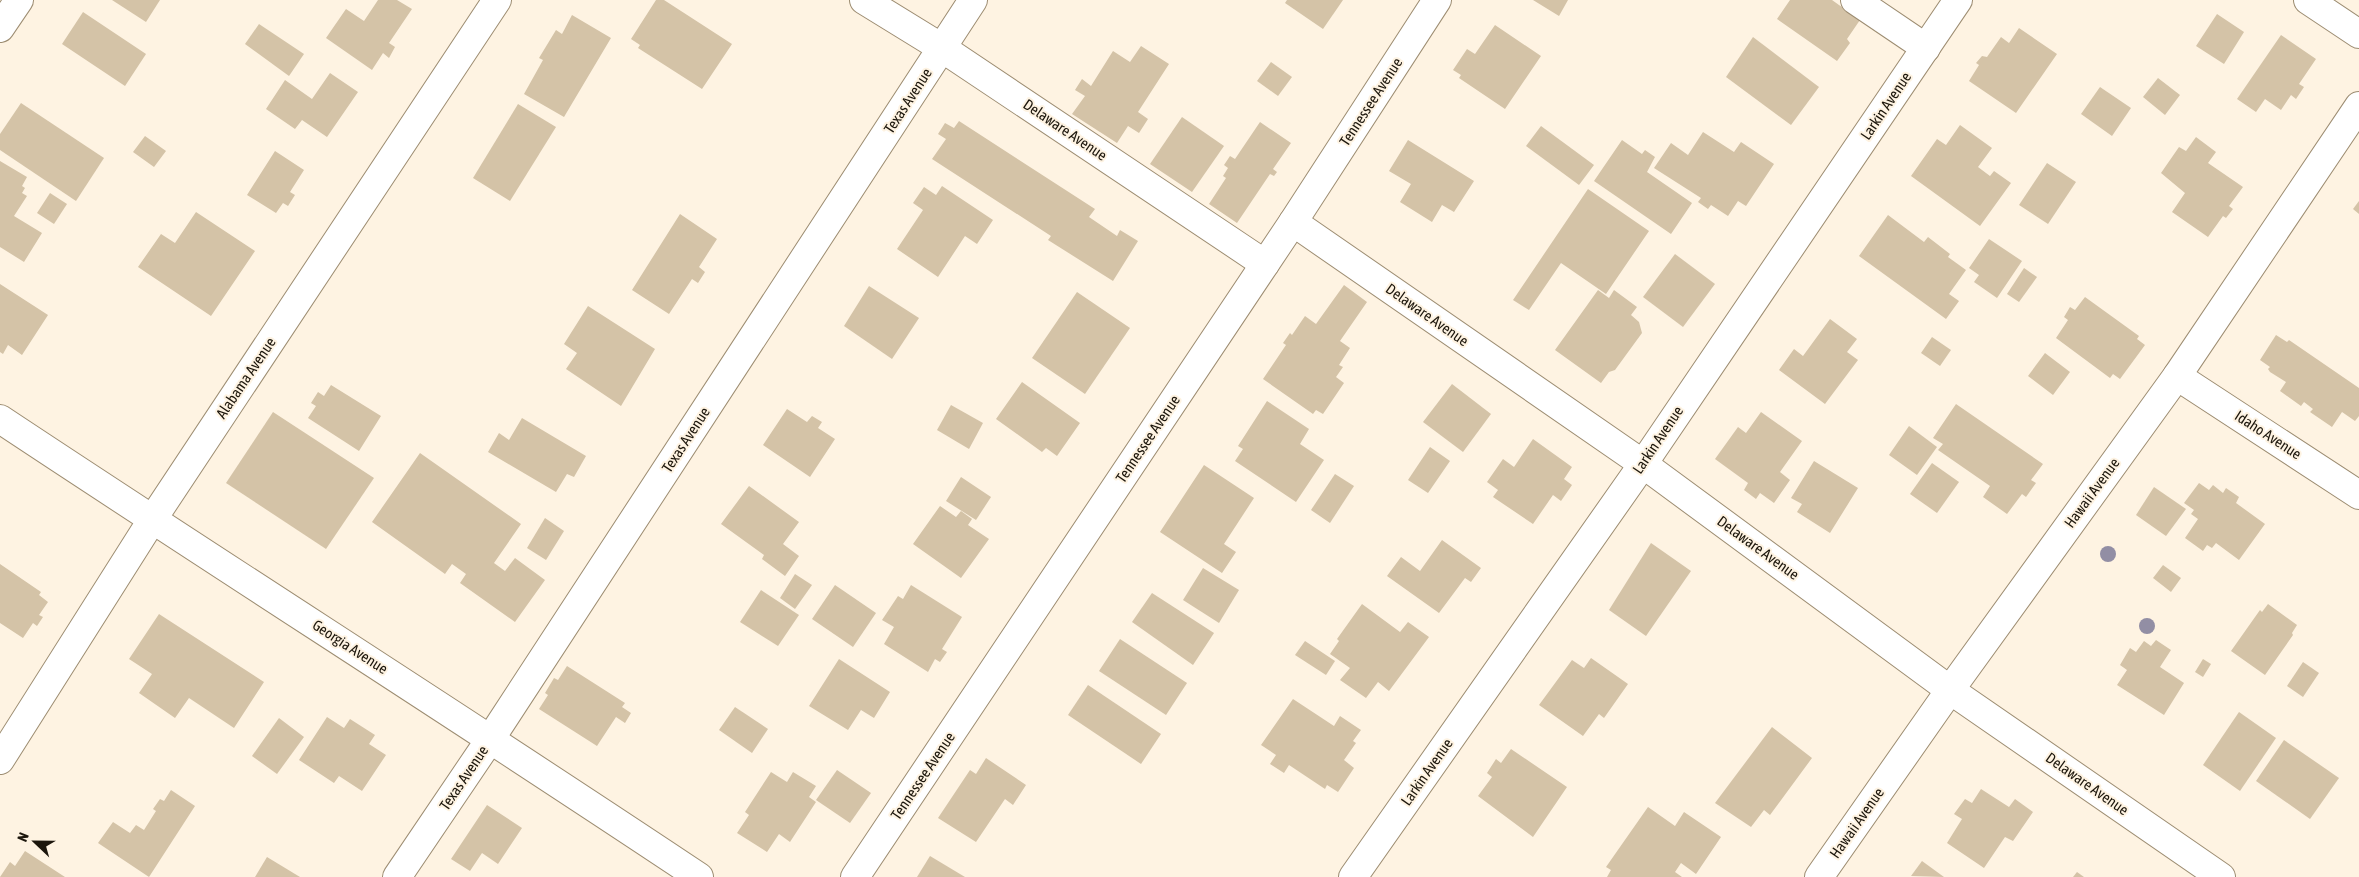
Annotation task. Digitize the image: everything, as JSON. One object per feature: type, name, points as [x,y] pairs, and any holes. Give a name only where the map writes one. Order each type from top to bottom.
[{"type":"street","points":[[0,28],[19,0]]},
{"type":"street","name":"Alabama Avenue","points":[[0,760],[152,520],[497,0]]},
{"type":"street","name":"Delaware Avenue","points":[[864,0],[942,48],[1265,264]]},
{"type":"street","name":"Texas Avenue","points":[[397,877],[491,738],[973,0]]},
{"type":"street","name":"Tennessee Avenue","points":[[856,877],[1293,222],[1437,0]]},
{"type":"street","points":[[1855,0],[1926,48]]},
{"type":"street","name":"Larkin Avenue","points":[[1354,877],[1643,464],[1958,0]]},
{"type":"street","points":[[2308,0],[2359,34]]},
{"type":"street","name":"Hawaii Avenue","points":[[1819,877],[1950,690],[2177,376],[2359,106]]},
{"type":"street","name":"Delaware Avenue","points":[[1293,222],[1643,464],[1950,690],[2221,877]]},
{"type":"street","name":"Idaho Avenue","points":[[2177,376],[2359,495]]},
{"type":"street","name":"Georgia Avenue","points":[[0,418],[152,520],[491,738],[699,877]]},
{"type":"building","points":[[112,0],[160,0],[146,22]]},
{"type":"building","points":[[378,0],[397,0],[412,9],[389,43],[395,47],[389,58],[383,53],[372,70],[326,38],[346,9],[364,21]]},
{"type":"building","points":[[656,0],[664,0],[732,44],[702,89],[638,48],[640,45],[631,39]]},
{"type":"building","points":[[1287,0],[1343,0],[1323,29],[1285,3]]},
{"type":"building","points":[[1533,0],[1568,0],[1559,16]]},
{"type":"building","points":[[1790,0],[1832,0],[1860,20],[1847,39],[1850,43],[1837,61],[1777,19]]},
{"type":"building","points":[[83,12],[146,54],[125,86],[62,44]]},
{"type":"building","points":[[2217,14],[2244,32],[2224,64],[2196,46]]},
{"type":"building","points":[[572,15],[611,38],[564,117],[524,94],[543,60],[539,58],[556,30],[562,34]]},
{"type":"building","points":[[259,24],[304,54],[289,76],[245,44]]},
{"type":"building","points":[[1495,25],[1541,56],[1505,109],[1459,78],[1461,75],[1453,70],[1467,49],[1475,54]]},
{"type":"building","points":[[2019,28],[2057,54],[2016,113],[1969,81],[1979,65],[1976,63],[1982,56],[1987,57],[2001,37],[2009,43]]},
{"type":"building","points":[[2281,35],[2316,59],[2299,84],[2304,87],[2296,99],[2291,95],[2281,110],[2265,99],[2256,112],[2237,99]]},
{"type":"building","points":[[1753,37],[1819,87],[1791,125],[1726,77]]},
{"type":"building","points":[[1141,46],[1169,64],[1138,112],[1148,119],[1139,133],[1128,126],[1117,143],[1072,114],[1085,96],[1075,90],[1082,79],[1091,86],[1113,51],[1130,62]]},
{"type":"building","points":[[1271,62],[1292,77],[1278,96],[1257,81]]},
{"type":"building","points":[[330,73],[358,92],[327,137],[302,120],[295,129],[266,109],[285,80],[312,99]]},
{"type":"building","points":[[2158,78],[2180,95],[2165,115],[2143,97]]},
{"type":"building","points":[[2100,87],[2131,108],[2112,136],[2081,114]]},
{"type":"building","points":[[21,103],[104,158],[76,201],[0,150],[0,134]]},
{"type":"building","points":[[518,104],[556,127],[510,201],[473,178]]},
{"type":"building","points":[[1182,117],[1224,146],[1192,192],[1150,164]]},
{"type":"building","points":[[959,121],[1095,209],[1089,217],[1117,236],[1120,230],[1138,241],[1113,281],[1048,240],[1051,236],[932,159],[946,139],[938,134],[945,123],[954,128]]},
{"type":"building","points":[[1260,122],[1291,143],[1273,169],[1277,172],[1274,176],[1270,174],[1237,223],[1209,204],[1226,178],[1223,176],[1228,168],[1224,165],[1230,156],[1235,159]]},
{"type":"building","points":[[1960,125],[1992,148],[1978,167],[1990,176],[1994,171],[2011,183],[1980,226],[1911,176],[1937,139],[1946,145]]},
{"type":"building","points":[[1541,126],[1594,165],[1579,185],[1526,146]]},
{"type":"building","points":[[1703,132],[1734,152],[1741,142],[1774,164],[1746,206],[1738,201],[1728,216],[1711,205],[1708,209],[1698,202],[1701,198],[1654,168],[1671,143],[1688,155]]},
{"type":"building","points":[[145,136],[166,151],[154,167],[133,152]]},
{"type":"building","points":[[2196,137],[2216,152],[2208,163],[2243,187],[2229,206],[2233,209],[2226,218],[2223,216],[2208,237],[2172,212],[2185,193],[2161,173],[2179,147],[2186,151]]},
{"type":"building","points":[[1408,140],[1474,181],[1454,212],[1442,205],[1432,222],[1400,202],[1411,184],[1389,171]]},
{"type":"building","points":[[1622,140],[1642,154],[1645,150],[1655,157],[1647,172],[1692,203],[1671,234],[1594,181]]},
{"type":"building","points":[[275,151],[304,170],[290,192],[295,195],[288,206],[283,203],[276,213],[247,195]]},
{"type":"building","points":[[0,161],[27,177],[22,186],[25,188],[22,193],[27,196],[14,216],[42,233],[24,262],[0,247]]},
{"type":"building","points":[[2047,163],[2076,182],[2048,224],[2019,205]]},
{"type":"building","points":[[942,186],[993,220],[977,244],[965,236],[938,277],[897,249],[923,210],[913,203],[924,187],[936,195]]},
{"type":"building","points":[[1588,189],[1649,231],[1606,294],[1561,263],[1529,310],[1513,300]]},
{"type":"building","points":[[50,193],[67,204],[54,224],[37,213]]},
{"type":"building","points":[[2359,201],[2359,214],[2353,209]]},
{"type":"building","points":[[196,212],[255,251],[211,316],[138,267],[161,234],[175,243]]},
{"type":"building","points":[[680,214],[717,239],[699,267],[705,272],[698,283],[692,279],[669,314],[632,290]]},
{"type":"building","points":[[1888,215],[1924,242],[1928,237],[1950,254],[1948,257],[1966,270],[1949,294],[1959,301],[1946,319],[1859,256]]},
{"type":"building","points":[[1989,239],[2022,261],[1997,298],[1974,282],[1979,275],[1969,268]]},
{"type":"building","points":[[1675,254],[1715,284],[1683,327],[1643,297]]},
{"type":"building","points":[[2024,268],[2037,277],[2019,302],[2007,294]]},
{"type":"building","points":[[0,284],[48,315],[22,355],[8,345],[3,354],[0,352]]},
{"type":"building","points":[[1344,285],[1367,302],[1340,341],[1350,348],[1339,365],[1343,367],[1336,377],[1344,383],[1323,414],[1316,410],[1313,414],[1263,379],[1286,345],[1283,343],[1290,333],[1292,335],[1305,316],[1316,324]]},
{"type":"building","points":[[869,286],[919,318],[892,359],[844,326]]},
{"type":"building","points":[[1598,290],[1609,298],[1614,290],[1637,307],[1631,315],[1639,322],[1642,333],[1615,370],[1609,372],[1601,383],[1555,350]]},
{"type":"building","points":[[1077,292],[1130,328],[1085,394],[1032,358]]},
{"type":"building","points":[[2085,297],[2139,336],[2137,339],[2145,345],[2120,379],[2113,374],[2110,378],[2056,338],[2068,320],[2064,317],[2070,307],[2075,310]]},
{"type":"building","points":[[588,306],[655,349],[621,406],[566,369],[577,353],[564,344]]},
{"type":"building","points":[[1830,319],[1857,339],[1847,352],[1858,360],[1825,404],[1779,370],[1794,349],[1803,356]]},
{"type":"building","points":[[2276,335],[2287,342],[2289,340],[2359,388],[2359,416],[2355,421],[2342,412],[2332,427],[2310,412],[2313,409],[2304,402],[2301,406],[2280,391],[2286,382],[2270,372],[2268,369],[2270,367],[2260,360]]},
{"type":"building","points":[[1932,337],[1951,350],[1940,366],[1921,353]]},
{"type":"building","points":[[2045,353],[2070,372],[2053,395],[2028,376]]},
{"type":"building","points":[[1022,382],[1080,423],[1057,456],[1046,448],[1042,452],[996,419]]},
{"type":"building","points":[[1452,384],[1491,414],[1463,452],[1423,422]]},
{"type":"building","points":[[331,385],[381,416],[359,451],[308,418],[316,406],[311,403],[318,392],[324,396]]},
{"type":"building","points":[[1267,401],[1309,429],[1300,444],[1324,460],[1296,502],[1235,461],[1243,449],[1238,446]]},
{"type":"building","points":[[1956,404],[2043,464],[2031,480],[2036,483],[2026,497],[2022,494],[2007,514],[1983,497],[1990,486],[1938,450],[1943,444],[1933,438]]},
{"type":"building","points":[[951,405],[983,423],[969,449],[937,430]]},
{"type":"building","points":[[787,409],[807,422],[812,416],[822,422],[818,428],[835,439],[810,477],[763,445]]},
{"type":"building","points":[[273,412],[374,478],[326,549],[226,483]]},
{"type":"building","points":[[1761,412],[1802,441],[1780,472],[1790,480],[1774,503],[1760,493],[1756,499],[1744,490],[1748,483],[1715,459],[1738,427],[1746,433]]},
{"type":"building","points":[[522,418],[586,456],[574,477],[567,474],[556,492],[488,452],[499,433],[509,440]]},
{"type":"building","points":[[1909,426],[1937,447],[1917,475],[1889,455]]},
{"type":"building","points":[[1533,439],[1572,467],[1564,479],[1572,485],[1561,501],[1553,495],[1533,524],[1493,497],[1498,490],[1487,482],[1503,459],[1514,467]]},
{"type":"building","points":[[1430,447],[1450,461],[1428,493],[1408,480]]},
{"type":"building","points":[[420,453],[521,524],[494,563],[505,571],[515,558],[545,580],[515,622],[460,583],[466,574],[452,564],[445,574],[372,522]]},
{"type":"building","points":[[1814,461],[1858,488],[1830,533],[1797,512],[1802,504],[1791,498]]},
{"type":"building","points":[[1932,463],[1959,482],[1937,513],[1910,494]]},
{"type":"building","points":[[1204,465],[1254,498],[1224,544],[1236,552],[1222,573],[1160,532]]},
{"type":"building","points":[[1335,474],[1354,486],[1330,523],[1311,510]]},
{"type":"building","points":[[961,477],[991,497],[976,520],[946,501]]},
{"type":"building","points":[[2199,483],[2209,490],[2213,485],[2223,493],[2226,488],[2239,497],[2236,503],[2265,524],[2239,560],[2216,543],[2212,548],[2207,545],[2203,551],[2185,538],[2198,519],[2191,514],[2194,510],[2184,503]]},
{"type":"building","points":[[749,486],[799,522],[783,544],[799,556],[785,576],[762,559],[764,555],[721,524]]},
{"type":"building","points":[[2154,487],[2186,509],[2166,536],[2136,515]]},
{"type":"building","points":[[940,506],[956,517],[961,511],[972,519],[968,525],[989,539],[961,578],[913,544]]},
{"type":"building","points":[[545,518],[564,531],[546,560],[527,548]]},
{"type":"building","points":[[1442,540],[1481,568],[1471,582],[1465,578],[1439,613],[1387,576],[1401,557],[1420,571]]},
{"type":"building","points":[[1651,543],[1691,571],[1646,636],[1609,610]]},
{"type":"building","points":[[0,564],[41,592],[39,595],[48,602],[39,615],[43,617],[37,626],[33,623],[23,638],[0,623]]},
{"type":"building","points":[[2163,565],[2181,578],[2171,592],[2153,578]]},
{"type":"building","points":[[1203,568],[1239,590],[1219,623],[1183,600]]},
{"type":"building","points":[[795,574],[812,585],[795,609],[780,598]]},
{"type":"building","points":[[835,585],[876,613],[853,647],[812,619]]},
{"type":"building","points":[[911,585],[962,617],[942,649],[947,652],[940,662],[935,659],[928,672],[884,644],[894,627],[882,620],[898,596],[903,599]]},
{"type":"building","points":[[761,590],[799,615],[778,646],[740,622]]},
{"type":"building","points":[[1152,593],[1214,633],[1193,665],[1132,622]]},
{"type":"building","points":[[1362,604],[1400,632],[1408,622],[1429,637],[1389,691],[1378,682],[1366,698],[1340,680],[1350,668],[1330,654],[1339,641],[1337,639]]},
{"type":"building","points":[[2268,604],[2297,625],[2292,633],[2293,635],[2265,675],[2231,651],[2260,610],[2262,612]]},
{"type":"building","points":[[159,614],[264,682],[234,728],[189,698],[175,718],[139,693],[152,674],[129,659]]},
{"type":"building","points":[[1120,639],[1187,683],[1166,715],[1099,671]]},
{"type":"building","points":[[2156,640],[2171,650],[2160,667],[2184,683],[2164,715],[2117,685],[2127,670],[2120,665],[2130,648],[2136,652],[2144,641],[2151,646]]},
{"type":"building","points":[[1305,641],[1335,661],[1326,675],[1295,655]]},
{"type":"building","points":[[1591,658],[1628,684],[1604,718],[1599,714],[1583,736],[1539,705],[1572,660],[1584,668]]},
{"type":"building","points":[[839,659],[890,692],[874,718],[861,710],[848,730],[809,706]]},
{"type":"building","points":[[2203,659],[2211,664],[2203,677],[2195,672]]},
{"type":"building","points":[[2303,662],[2319,673],[2303,697],[2287,686]]},
{"type":"building","points":[[567,666],[625,703],[622,707],[631,713],[625,723],[616,717],[597,746],[539,709],[548,695],[545,693],[554,678],[558,680]]},
{"type":"building","points":[[1088,685],[1161,734],[1141,764],[1068,715]]},
{"type":"building","points":[[1293,699],[1334,726],[1340,716],[1361,730],[1353,741],[1356,743],[1344,760],[1354,768],[1338,792],[1327,785],[1325,789],[1289,765],[1284,773],[1270,764],[1276,755],[1261,745]]},
{"type":"building","points":[[735,707],[768,729],[752,753],[719,730]]},
{"type":"building","points":[[2239,712],[2276,738],[2240,791],[2203,765]]},
{"type":"building","points":[[327,717],[344,728],[350,719],[375,735],[369,744],[386,755],[362,791],[339,776],[334,783],[299,760]]},
{"type":"building","points":[[279,718],[304,737],[277,774],[252,756]]},
{"type":"building","points":[[1772,727],[1812,758],[1770,815],[1764,810],[1751,827],[1715,803]]},
{"type":"building","points":[[2284,740],[2339,778],[2310,819],[2256,781]]},
{"type":"building","points":[[1511,749],[1567,787],[1533,837],[1478,796],[1492,777],[1487,773],[1496,759],[1501,763]]},
{"type":"building","points":[[986,758],[1026,785],[1013,805],[1005,799],[976,842],[938,818],[970,770],[976,774]]},
{"type":"building","points":[[837,770],[871,793],[850,823],[816,800]]},
{"type":"building","points":[[771,772],[787,782],[793,772],[816,786],[809,797],[816,802],[790,842],[779,834],[767,852],[737,833],[749,815],[745,812]]},
{"type":"building","points":[[1981,789],[2009,807],[2015,799],[2033,812],[2013,841],[2005,837],[1984,868],[1947,843],[1962,819],[1954,814],[1965,799],[1972,803]]},
{"type":"building","points":[[171,790],[195,806],[149,877],[98,843],[113,822],[130,833],[136,825],[144,830],[156,811],[153,809],[160,799],[164,801]]},
{"type":"building","points":[[487,805],[522,828],[498,864],[482,853],[470,871],[451,859]]},
{"type":"building","points":[[1648,807],[1675,826],[1684,812],[1721,837],[1696,874],[1681,863],[1675,872],[1682,877],[1607,877],[1611,870],[1606,867]]},
{"type":"building","points":[[25,851],[65,877],[0,877],[10,862],[15,866]]},
{"type":"building","points":[[930,856],[965,877],[917,877]]},
{"type":"building","points":[[267,857],[300,877],[255,877]]},
{"type":"building","points":[[1922,861],[1944,877],[1911,876]]},
{"type":"building","points":[[2077,872],[2084,877],[2073,877]]}]
